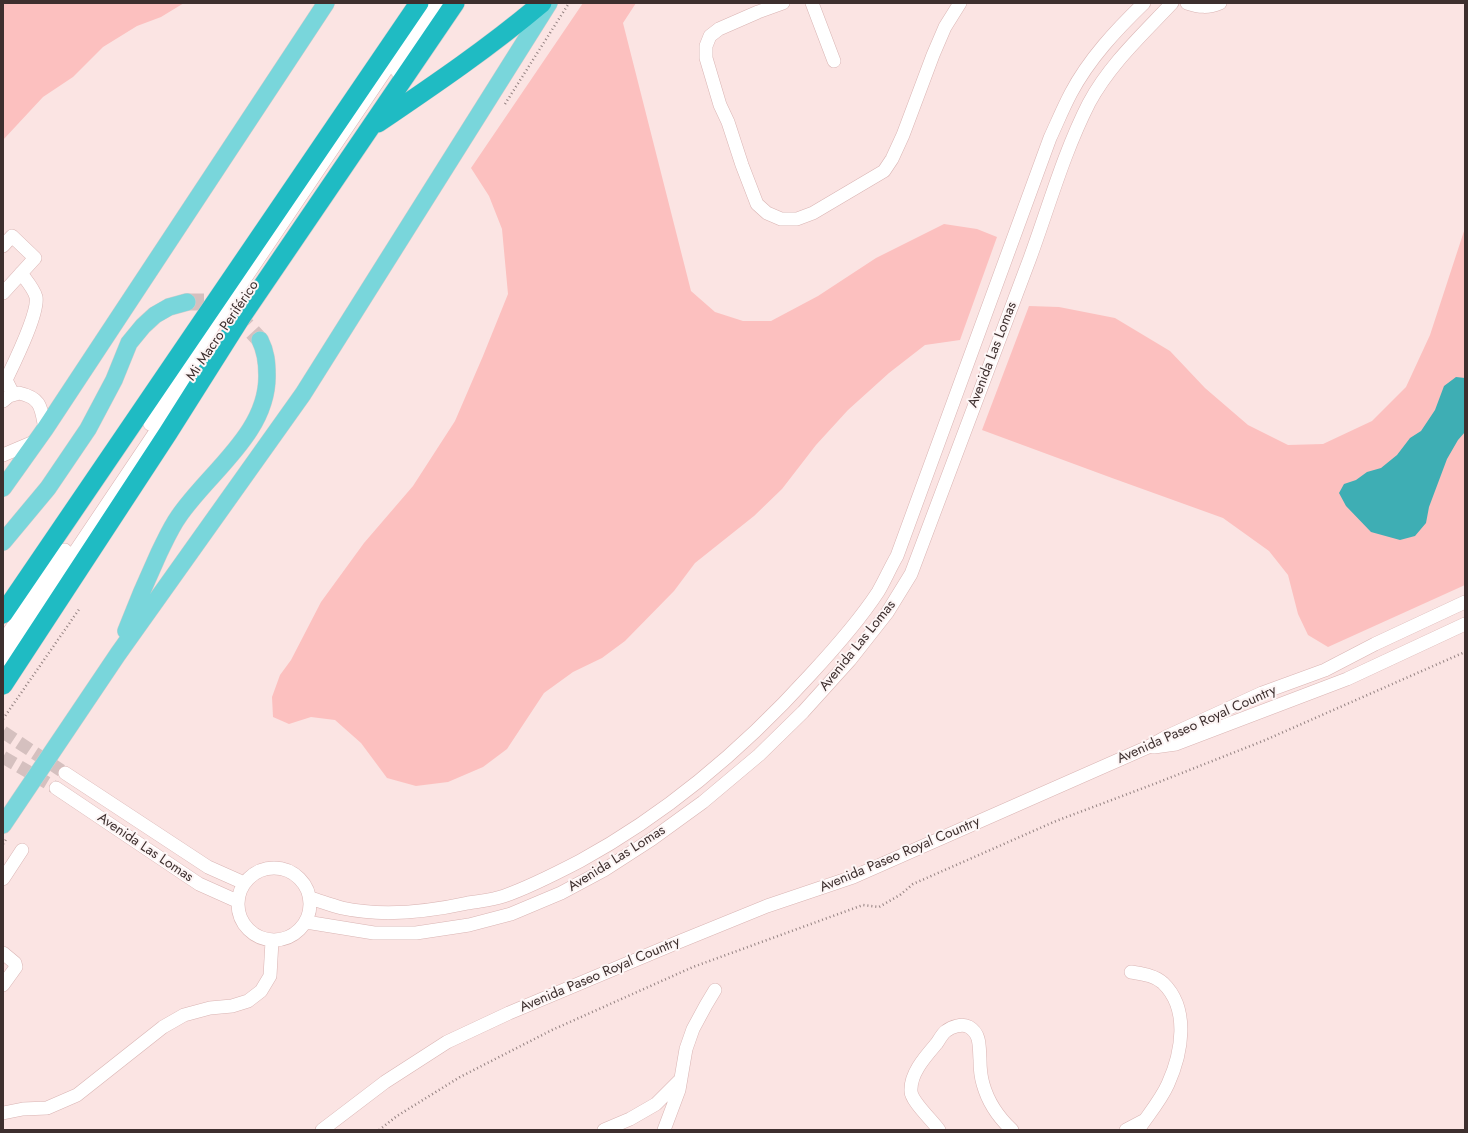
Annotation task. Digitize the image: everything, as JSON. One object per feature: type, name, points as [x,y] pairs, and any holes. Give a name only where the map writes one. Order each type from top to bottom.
[{"type":"highway","points":[[3,614],[419,3]]},
{"type":"highway","points":[[3,685],[168,433],[242,316],[455,3]]},
{"type":"highway","points":[[370,128],[460,68],[542,3]]},
{"type":"main road","points":[[3,488],[42,435],[326,3]]},
{"type":"main road","points":[[3,825],[118,654],[303,394],[549,3]]},
{"type":"main road","points":[[3,542],[48,488],[88,429],[114,380],[129,343],[143,326],[155,315],[169,307],[187,302]]},
{"type":"main road","points":[[118,654],[146,582],[178,516],[198,491],[230,456],[256,421],[261,410],[267,385],[267,361],[260,340]]},
{"type":"street","name":"Mi Macro Periférico","points":[[3,641],[136,446],[211,329],[431,3]]},
{"type":"street","name":"Mi Macro Periférico","points":[[3,659],[443,3]]},
{"type":"street","points":[[783,3],[719,28],[710,36],[706,46],[706,58],[720,105],[728,122],[757,204],[767,214],[782,219],[797,219],[813,213],[884,171],[892,159],[903,135],[945,27],[960,3]]},
{"type":"street","points":[[812,3],[834,60]]},
{"type":"street","name":"Avenida Las Lomas","points":[[310,898],[348,909],[374,912],[415,912],[503,896],[550,876],[595,852],[644,822],[691,787],[744,742],[795,692],[842,641],[877,592],[897,556],[1050,138],[1071,92],[1092,60],[1115,30],[1144,3]]},
{"type":"street","name":"Avenida Las Lomas","points":[[306,922],[374,933],[416,933],[469,925],[511,914],[561,894],[604,870],[652,839],[703,802],[759,755],[803,712],[850,660],[887,614],[911,574],[1041,229],[1070,144],[1090,103],[1108,73],[1131,46],[1172,3]]},
{"type":"street","points":[[1187,3],[1198,7],[1208,7],[1220,3]]},
{"type":"street","points":[[1050,138],[1070,144]]},
{"type":"street","points":[[3,246],[12,236],[35,258],[3,293]]},
{"type":"street","points":[[3,455],[42,435],[40,405],[26,394],[19,392],[8,397],[6,380],[36,307],[36,296],[21,273]]},
{"type":"street","name":"Avenida Paseo Royal Country","points":[[322,1130],[385,1082],[441,1046],[509,1013],[767,906],[853,877],[1148,747],[1168,736],[1262,693],[1325,670],[1375,644],[1465,602]]},
{"type":"street","points":[[1148,747],[1176,744],[1347,679],[1465,624]]},
{"type":"street","name":"Avenida Las Lomas","points":[[65,773],[208,867],[244,883]]},
{"type":"street","name":"Avenida Las Lomas","points":[[56,788],[199,884],[237,901]]},
{"type":"street","points":[[3,879],[22,850]]},
{"type":"street","points":[[272,867],[282,868],[292,872],[301,879],[307,888],[310,898],[310,910],[306,922],[300,930],[292,936],[282,940],[261,938],[250,932],[243,924],[238,913],[237,901],[239,892],[244,883],[252,875],[261,870],[272,867]]},
{"type":"street","points":[[3,1113],[23,1109],[47,1108],[78,1096],[163,1027],[184,1015],[210,1008],[232,1006],[248,1001],[261,991],[270,976],[272,940]]},
{"type":"street","points":[[3,953],[15,963],[16,967],[3,985]]},
{"type":"street","points":[[1126,1130],[1142,1125],[1168,1085],[1178,1061],[1182,1035],[1179,1014],[1173,997],[1162,982],[1150,975],[1131,972]]},
{"type":"street","points":[[664,1130],[679,1090],[686,1049],[693,1030],[715,990]]},
{"type":"street","points":[[939,1130],[933,1121],[914,1101],[911,1091],[913,1080],[920,1064],[946,1030],[961,1025],[968,1027],[976,1034],[978,1038],[980,1043],[980,1060],[983,1083],[989,1101],[1000,1118],[1012,1130]]},
{"type":"street","points":[[604,1130],[630,1119],[656,1104],[681,1079]]},
{"type":"path","points":[[3,719],[80,608]]},
{"type":"path","points":[[379,1130],[397,1116],[460,1077],[552,1030],[693,967],[863,905],[879,907],[900,896],[913,884],[1056,821],[1263,741],[1465,652]]},
{"type":"shaded area","points":[[3,3],[184,3],[161,17],[137,26],[103,47],[73,77],[43,97],[3,140]]},
{"type":"shaded area","points":[[583,3],[636,3],[623,23],[691,291],[715,312],[743,321],[771,321],[818,296],[876,258],[944,224],[977,229],[997,237],[960,340],[925,345],[889,373],[848,410],[816,445],[782,489],[754,516],[695,563],[674,591],[625,641],[602,658],[573,672],[544,693],[507,749],[483,767],[448,782],[416,786],[387,778],[361,743],[335,720],[311,717],[289,724],[273,717],[272,697],[280,675],[291,660],[321,602],[364,543],[413,486],[455,421],[508,294],[502,229],[489,196],[471,168]]},
{"type":"shaded area","points":[[1465,228],[1465,585],[1328,647],[1308,635],[1298,614],[1288,575],[1269,551],[1223,518],[982,430],[1029,306],[1059,307],[1115,318],[1170,351],[1205,388],[1248,425],[1288,445],[1323,444],[1372,421],[1406,387],[1430,335]]},
{"type":"water","points":[[1456,377],[1465,378],[1465,432],[1458,440],[1447,459],[1429,507],[1426,523],[1415,536],[1400,540],[1371,532],[1346,506],[1339,493],[1344,484],[1356,480],[1367,472],[1381,468],[1397,455],[1410,438],[1421,431],[1435,410],[1444,386]]},
{"type":"tunnel","points":[[187,302],[206,302],[217,306],[247,326],[260,340]]},
{"type":"tunnel","points":[[3,732],[65,773]]},
{"type":"tunnel","points":[[3,757],[56,788]]}]
